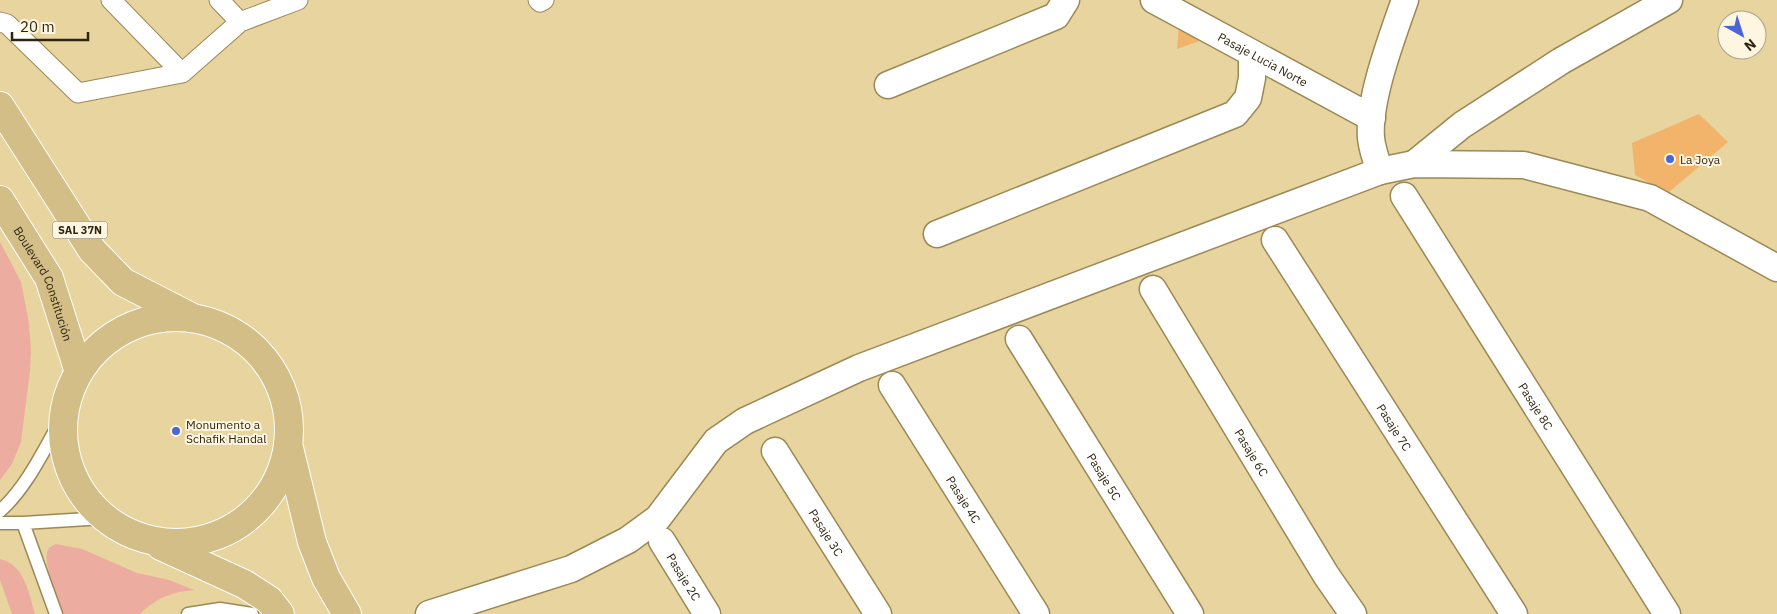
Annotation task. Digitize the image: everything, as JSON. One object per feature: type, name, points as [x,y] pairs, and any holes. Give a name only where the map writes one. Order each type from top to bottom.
[{"type":"highway","name":"SAL 37N","points":[[0,106],[92,250],[123,282],[194,319]]},
{"type":"highway","name":"Boulevard Constitución","points":[[0,200],[49,278],[79,372]]},
{"type":"highway","name":"SAL 37N","points":[[280,614],[269,600],[244,584],[125,531],[104,518],[84,497],[76,485],[70,472],[64,444],[64,415],[72,386],[79,372],[106,341],[129,328],[154,319],[181,317],[218,325],[240,337],[254,348],[273,372],[283,394],[288,418],[288,443],[312,542],[326,578],[347,614]]},
{"type":"highway","name":"SAL 37N","points":[[148,540],[174,543],[199,540],[223,532],[245,519],[263,501],[277,479],[288,443]]},
{"type":"street","points":[[111,0],[182,73]]},
{"type":"street","points":[[219,0],[240,22]]},
{"type":"street","points":[[0,22],[7,24],[78,93],[182,73],[240,22],[298,0]]},
{"type":"street","points":[[538,0],[540,2],[544,0]]},
{"type":"street","points":[[888,86],[1056,16],[1066,0]]},
{"type":"street","name":"Pasaje Lucia Norte","points":[[1154,0],[1372,118]]},
{"type":"street","points":[[1380,171],[1371,137],[1372,118],[1380,78],[1405,0]]},
{"type":"street","points":[[1414,164],[1462,125],[1536,76],[1669,0]]},
{"type":"street","points":[[937,234],[1235,114],[1248,98],[1252,78],[1252,54]]},
{"type":"street","points":[[429,614],[571,569],[628,540],[658,518],[716,442],[745,421],[859,368],[1380,171],[1414,164],[1524,165],[1650,198],[1777,268]]},
{"type":"street","name":"Pasaje 8C","points":[[1404,196],[1667,614]]},
{"type":"street","name":"Pasaje 7C","points":[[1275,240],[1514,614]]},
{"type":"street","name":"Pasaje 6C","points":[[1153,289],[1326,575],[1353,614]]},
{"type":"street","name":"Pasaje 5C","points":[[1019,339],[1190,614]]},
{"type":"street","name":"Pasaje 4C","points":[[892,385],[1036,614]]},
{"type":"street","name":"Pasaje 3C","points":[[775,451],[878,614]]},
{"type":"street","name":"Pasaje 2C","points":[[662,541],[707,614]]},
{"type":"lane","points":[[0,511],[25,482],[64,415]]},
{"type":"lane","points":[[0,522],[23,523],[104,518]]},
{"type":"lane","points":[[23,523],[56,614]]},
{"type":"lane","points":[[188,614],[220,609],[252,614]]},
{"type":"shaded area","points":[[0,242],[21,282],[29,323],[31,351],[21,442],[12,464],[0,480]]},
{"type":"shaded area","points":[[56,544],[82,549],[137,573],[169,580],[194,590],[179,592],[165,597],[152,604],[140,614],[64,614],[48,570],[47,553],[49,548]]},
{"type":"shaded area","points":[[0,559],[8,562],[20,573],[28,589],[35,614],[12,614],[0,580]]},
{"type":"building","points":[[1179,26],[1202,40],[1177,49]]},
{"type":"building","name":"La Joya","points":[[1699,114],[1728,142],[1668,193],[1635,175],[1632,143]]},
{"type":"place","name":"La Joya","points":[[1670,159]]},
{"type":"place","name":"Monumento a Schafik Handal","points":[[176,431]]}]
